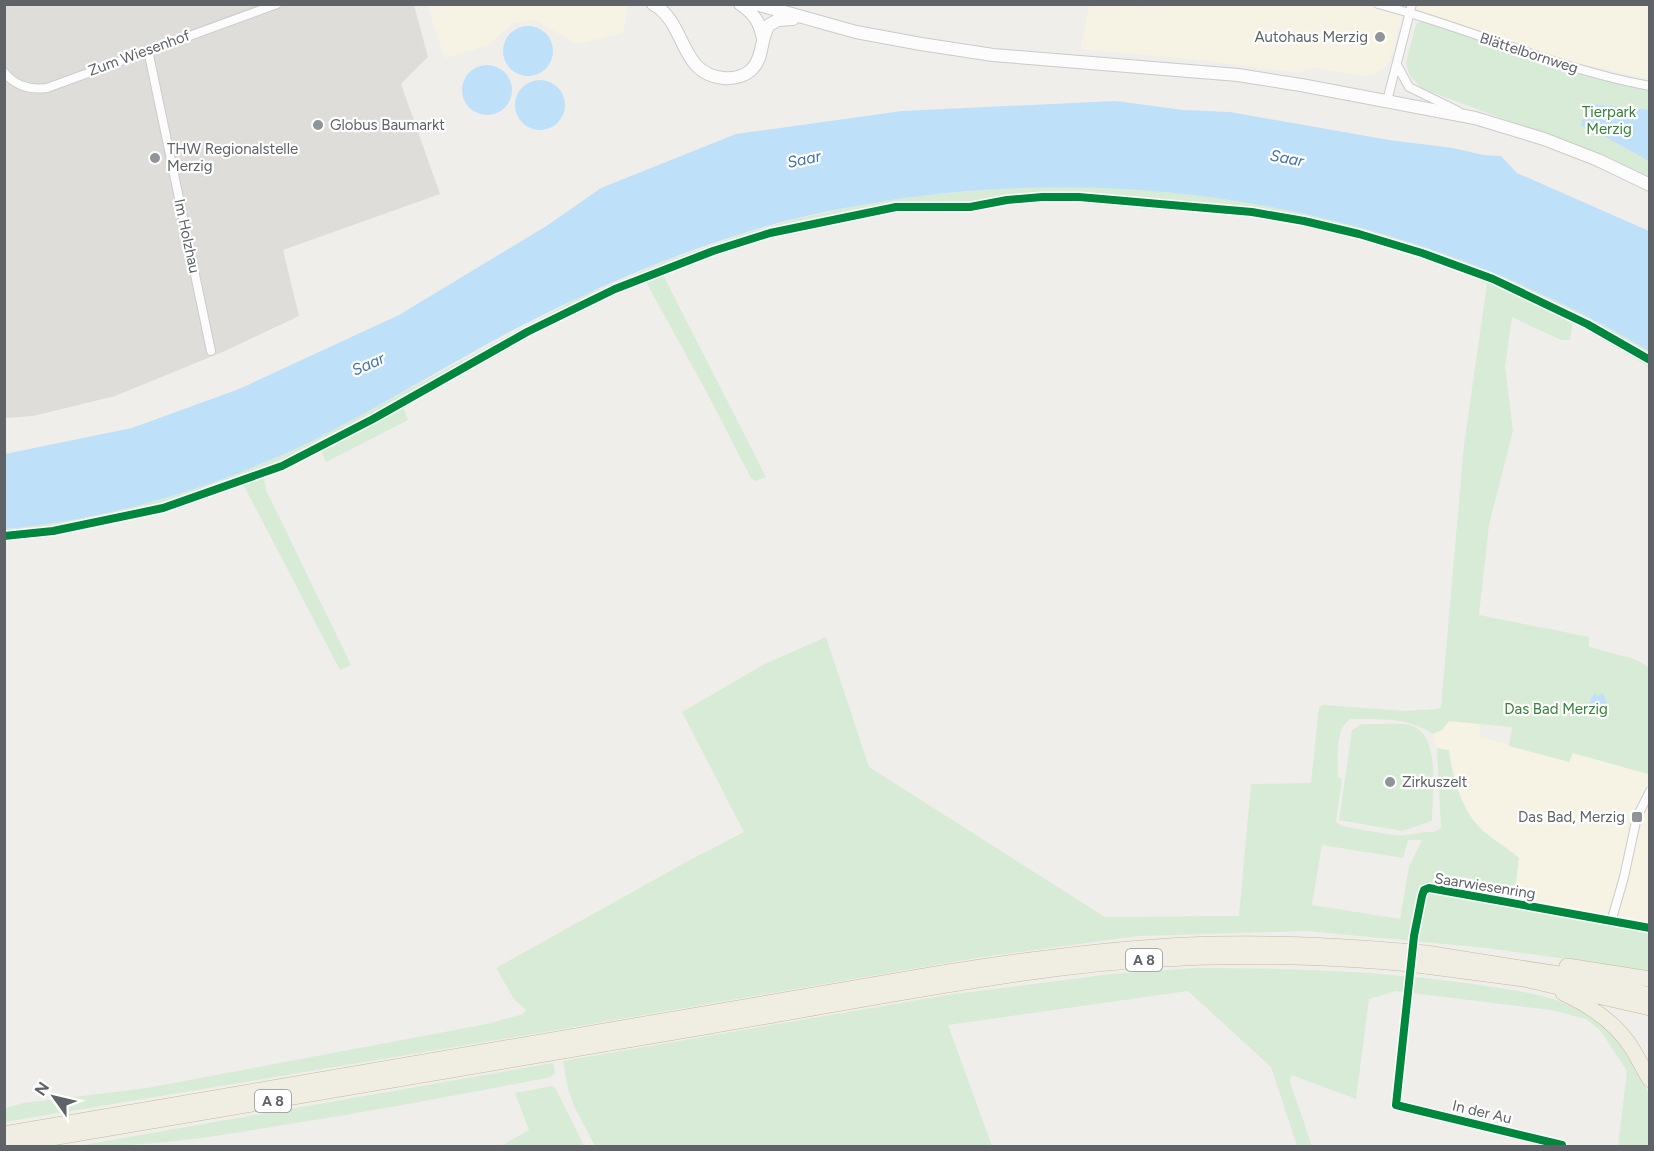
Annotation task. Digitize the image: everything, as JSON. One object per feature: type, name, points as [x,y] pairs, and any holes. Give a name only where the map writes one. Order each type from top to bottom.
[{"type":"highway","name":"A 8","points":[[6,1140],[916,985],[1052,957],[1188,945],[1288,944],[1401,957],[1499,964],[1559,974],[1650,995]]},
{"type":"highway","name":"A 8","points":[[1426,959],[1650,1008]]},
{"type":"highway","points":[[1499,964],[1541,962],[1650,980]]},
{"type":"highway","points":[[1524,979],[1564,994],[1601,1014],[1624,1036],[1650,1080]]},
{"type":"main road","points":[[653,4],[672,22],[696,66],[704,73],[714,77],[730,79],[741,76],[753,68],[760,55],[766,29],[772,22],[803,19]]},
{"type":"main road","points":[[740,4],[749,10],[760,24],[763,39]]},
{"type":"main road","points":[[759,5],[856,32],[972,52],[1238,75],[1475,118],[1544,139],[1598,160],[1650,185]]},
{"type":"street","name":"Zum Wiesenhof","points":[[4,72],[20,86],[35,89],[47,87],[277,4]]},
{"type":"street","name":"Blättelbornweg","points":[[1378,4],[1411,9],[1572,68],[1650,86]]},
{"type":"street","points":[[1387,101],[1411,9]]},
{"type":"street","name":"Im Holzhau","points":[[148,50],[211,351]]},
{"type":"street","points":[[1397,65],[1409,87],[1475,118]]},
{"type":"street","points":[[1611,922],[1637,817],[1650,791]]},
{"type":"street","name":"Saarwiesenring","points":[[1396,1105],[1414,936],[1424,890],[1436,889],[1650,928]]},
{"type":"street","name":"In der Au","points":[[1396,1105],[1562,1145]]},
{"type":"shaded area","points":[[427,4],[628,5],[623,33],[577,44],[535,20],[513,23],[488,45],[445,58]]},
{"type":"shaded area","points":[[1131,4],[1143,7],[1144,4],[1649,5],[1649,79],[1573,62],[1405,5],[1389,61],[1384,69],[1364,76],[1313,68],[1297,73],[1210,61],[1080,49],[1090,5]]},
{"type":"shaded area","points":[[4,5],[414,5],[428,57],[401,84],[440,194],[283,250],[299,316],[225,351],[115,396],[33,416],[5,418]]},
{"type":"shaded area","points":[[1449,721],[1480,724],[1480,737],[1569,762],[1572,753],[1648,774],[1649,770],[1649,932],[1513,908],[1509,849],[1487,834],[1470,817],[1461,797],[1449,751],[1437,748],[1433,734],[1442,730]]},
{"type":"green space","name":"Tierpark Merzig","points":[[1424,20],[1569,70],[1649,89],[1649,181],[1547,135],[1423,89],[1410,76],[1406,63],[1416,24]]},
{"type":"green space","name":"Das Bad Merzig","points":[[1019,187],[1121,188],[1220,198],[1285,209],[1411,242],[1473,264],[1592,319],[1649,351],[1649,367],[1573,322],[1570,340],[1561,340],[1512,317],[1505,367],[1513,431],[1489,525],[1479,615],[1589,637],[1589,647],[1634,659],[1649,667],[1648,774],[1573,753],[1569,762],[1509,746],[1512,727],[1449,721],[1442,730],[1433,734],[1414,724],[1404,722],[1383,719],[1350,719],[1341,730],[1339,738],[1338,777],[1342,779],[1336,822],[1342,826],[1396,835],[1434,832],[1441,828],[1437,748],[1449,750],[1457,786],[1472,818],[1488,835],[1519,858],[1513,908],[1649,932],[1649,974],[1581,961],[1487,948],[1307,931],[1139,936],[976,958],[5,1122],[5,1108],[24,1103],[147,1088],[487,1024],[523,1014],[526,1010],[514,999],[496,968],[744,832],[682,712],[765,664],[826,637],[869,767],[1105,917],[1239,916],[1251,784],[1311,783],[1319,707],[1324,705],[1405,711],[1441,707],[1464,445],[1487,284],[1434,261],[1345,235],[1255,216],[1050,200],[970,212],[902,211],[763,239],[714,255],[663,275],[766,477],[756,481],[751,478],[646,282],[583,307],[403,407],[408,420],[326,462],[321,450],[264,478],[266,490],[351,665],[340,670],[243,484],[185,504],[126,520],[66,533],[5,541],[5,529],[89,516],[255,467],[314,440],[578,298],[661,263],[739,235],[795,219],[869,203],[917,196]],"holes":[[[1408,840],[1422,840],[1409,867],[1400,919],[1312,905],[1322,845],[1403,858]]]},
{"type":"green space","points":[[1362,724],[1410,725],[1420,731],[1427,740],[1433,767],[1432,821],[1402,831],[1339,820],[1352,730]]},
{"type":"green space","points":[[1196,968],[1300,970],[1404,976],[1524,992],[1573,1006],[1589,1014],[1608,1029],[1643,1081],[1650,1102],[1649,1146],[1618,1146],[1627,1071],[1600,1030],[1586,1019],[1551,1010],[1396,991],[1369,999],[1356,1099],[1291,1075],[1290,1082],[1312,1146],[1297,1146],[1271,1067],[1188,991],[948,1025],[992,1146],[595,1146],[574,1106],[563,1061],[947,995],[1111,974]]},
{"type":"green space","points":[[553,1063],[555,1073],[551,1077],[388,1107],[184,1140],[130,1145],[77,1146]]},
{"type":"green space","points":[[552,1086],[556,1089],[584,1146],[501,1146],[529,1130],[515,1093]]},
{"type":"water","points":[[528,26],[546,33],[553,51],[546,69],[528,76],[510,69],[503,51],[510,33]]},
{"type":"water","points":[[487,65],[505,72],[512,90],[505,108],[487,115],[469,108],[462,90],[469,72]]},
{"type":"water","points":[[540,80],[558,87],[565,105],[558,123],[540,130],[522,123],[515,105],[522,87]]},
{"type":"water","name":"Saar","points":[[1116,101],[1183,110],[1230,112],[1389,140],[1501,156],[1517,173],[1649,231],[1649,351],[1551,298],[1449,256],[1344,223],[1237,201],[1128,189],[1018,188],[908,198],[770,225],[686,253],[630,275],[510,332],[314,440],[278,457],[202,486],[124,509],[5,529],[5,454],[132,428],[239,389],[399,315],[548,225],[601,188],[736,134],[902,111]]},
{"type":"water","points":[[1591,104],[1649,110],[1649,161],[1581,126]]},
{"type":"water","points":[[1595,693],[1597,696],[1603,693],[1608,706],[1601,708],[1596,714],[1591,710],[1592,705],[1588,707],[1587,704],[1591,702]]},
{"type":"cycle path","points":[[4,536],[53,531],[163,508],[282,466],[373,419],[527,332],[615,289],[713,251],[770,233],[896,207],[970,207],[1007,200],[1079,197],[1252,212],[1304,221],[1359,234],[1422,253],[1493,279],[1587,324],[1650,360]]},
{"type":"cycle path","points":[[1562,1146],[1396,1105],[1414,936],[1424,890],[1435,889],[1650,928]]},
{"type":"place","name":"Autohaus Merzig","points":[[1380,37]]},
{"type":"place","name":"Globus Baumarkt","points":[[318,125]]},
{"type":"place","name":"THW Regionalstelle Merzig","points":[[155,158]]},
{"type":"place","name":"Zirkuszelt","points":[[1390,782]]},
{"type":"place","name":"Das Bad, Merzig","points":[[1637,817]]}]
